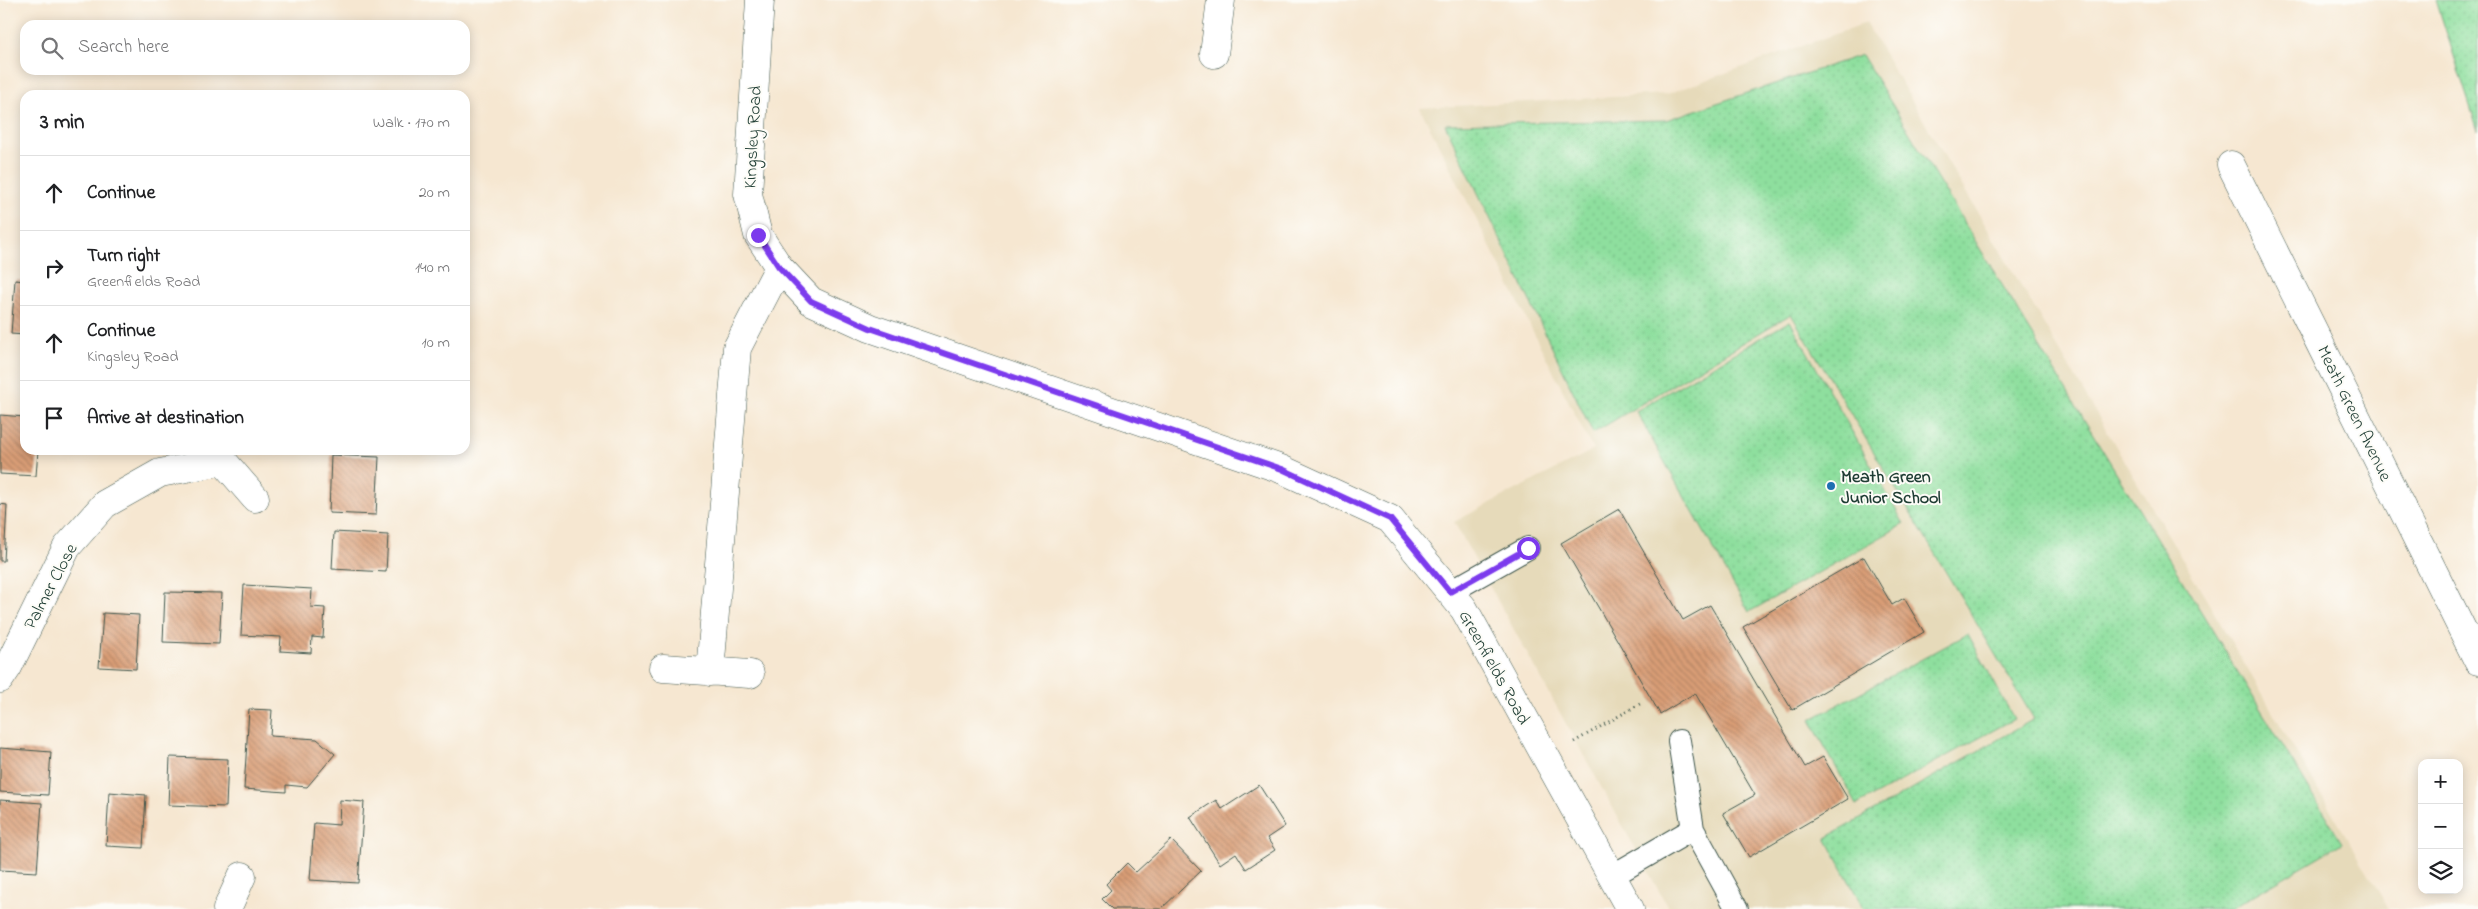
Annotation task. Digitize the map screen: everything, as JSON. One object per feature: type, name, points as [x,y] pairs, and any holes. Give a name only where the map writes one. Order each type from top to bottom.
[{"type":"street","name":"Kingsley Road","points":[[760,0],[748,194],[758,235],[779,267]]},
{"type":"street","points":[[1214,54],[1221,0]]},
{"type":"street","name":"Meath Green Avenue","points":[[2231,165],[2478,661]]},
{"type":"street","name":"Greenfields Road","points":[[779,267],[811,301],[870,328],[1282,469],[1390,519],[1464,609],[1630,909]]},
{"type":"street","points":[[710,672],[737,348],[779,267]]},
{"type":"street","name":"Palmer Close","points":[[0,679],[8,668],[67,547],[105,504],[160,473],[224,455],[255,498]]},
{"type":"street","points":[[663,668],[750,674]]},
{"type":"street","points":[[227,909],[242,876]]},
{"type":"lane","points":[[1450,592],[1528,548]]},
{"type":"lane","points":[[1679,742],[1693,829],[1737,909]]},
{"type":"lane","points":[[1612,876],[1693,829]]},
{"type":"path","points":[[1546,759],[1643,702]]},
{"type":"shaded area","name":"Meath Green Junior School","points":[[1866,23],[2389,909],[1669,909],[1454,522],[1593,450],[1420,108],[1667,94]]},
{"type":"green space","points":[[2436,0],[2478,0],[2478,131]]},
{"type":"green space","points":[[1862,55],[2342,843],[2230,909],[1864,909],[1826,838],[2034,719],[1791,314],[1593,433],[1445,124],[1666,120]]},
{"type":"green space","points":[[1790,321],[1904,524],[1749,612],[1636,411]]},
{"type":"green space","points":[[1968,634],[2014,719],[1857,805],[1810,720]]},
{"type":"building","points":[[15,280],[20,280],[20,335],[11,334]]},
{"type":"building","points":[[0,415],[20,417],[20,455],[38,455],[36,476],[0,474]]},
{"type":"building","points":[[331,455],[379,457],[376,515],[329,513]]},
{"type":"building","points":[[0,504],[7,505],[4,561],[0,561]]},
{"type":"building","points":[[1619,509],[1683,620],[1710,605],[1805,767],[1823,757],[1848,799],[1749,857],[1723,813],[1755,795],[1695,693],[1660,714],[1561,543]]},
{"type":"building","points":[[334,532],[388,535],[386,572],[332,569]]},
{"type":"building","points":[[1864,557],[1892,605],[1904,598],[1924,632],[1792,710],[1743,627]]},
{"type":"building","points":[[244,585],[312,589],[311,607],[325,608],[323,638],[312,637],[311,653],[280,651],[281,637],[241,635]]},
{"type":"building","points":[[165,592],[222,593],[219,644],[163,642]]},
{"type":"building","points":[[103,613],[139,615],[136,669],[99,667]]},
{"type":"building","points":[[249,709],[272,710],[270,736],[317,739],[335,754],[307,787],[286,785],[286,792],[244,789]]},
{"type":"building","points":[[0,748],[51,752],[48,795],[0,792]]},
{"type":"building","points":[[170,757],[228,759],[226,807],[168,805]]},
{"type":"building","points":[[1259,785],[1285,826],[1267,838],[1275,850],[1246,869],[1236,853],[1220,864],[1190,817],[1216,800],[1222,809]]},
{"type":"building","points":[[109,792],[146,795],[143,848],[106,846]]},
{"type":"building","points":[[0,800],[42,803],[37,872],[0,870]]},
{"type":"building","points":[[340,800],[364,802],[358,883],[310,880],[314,823],[339,825]]},
{"type":"building","points":[[1171,840],[1201,871],[1161,909],[1112,909],[1102,899],[1111,890],[1106,884],[1127,863],[1136,872]]},
{"type":"place","name":"Meath Green Junior School","points":[[1831,486]]},
{"type":"route","points":[[758,235],[779,267],[811,301],[870,328],[1282,469],[1390,519],[1450,592],[1528,548]]}]
